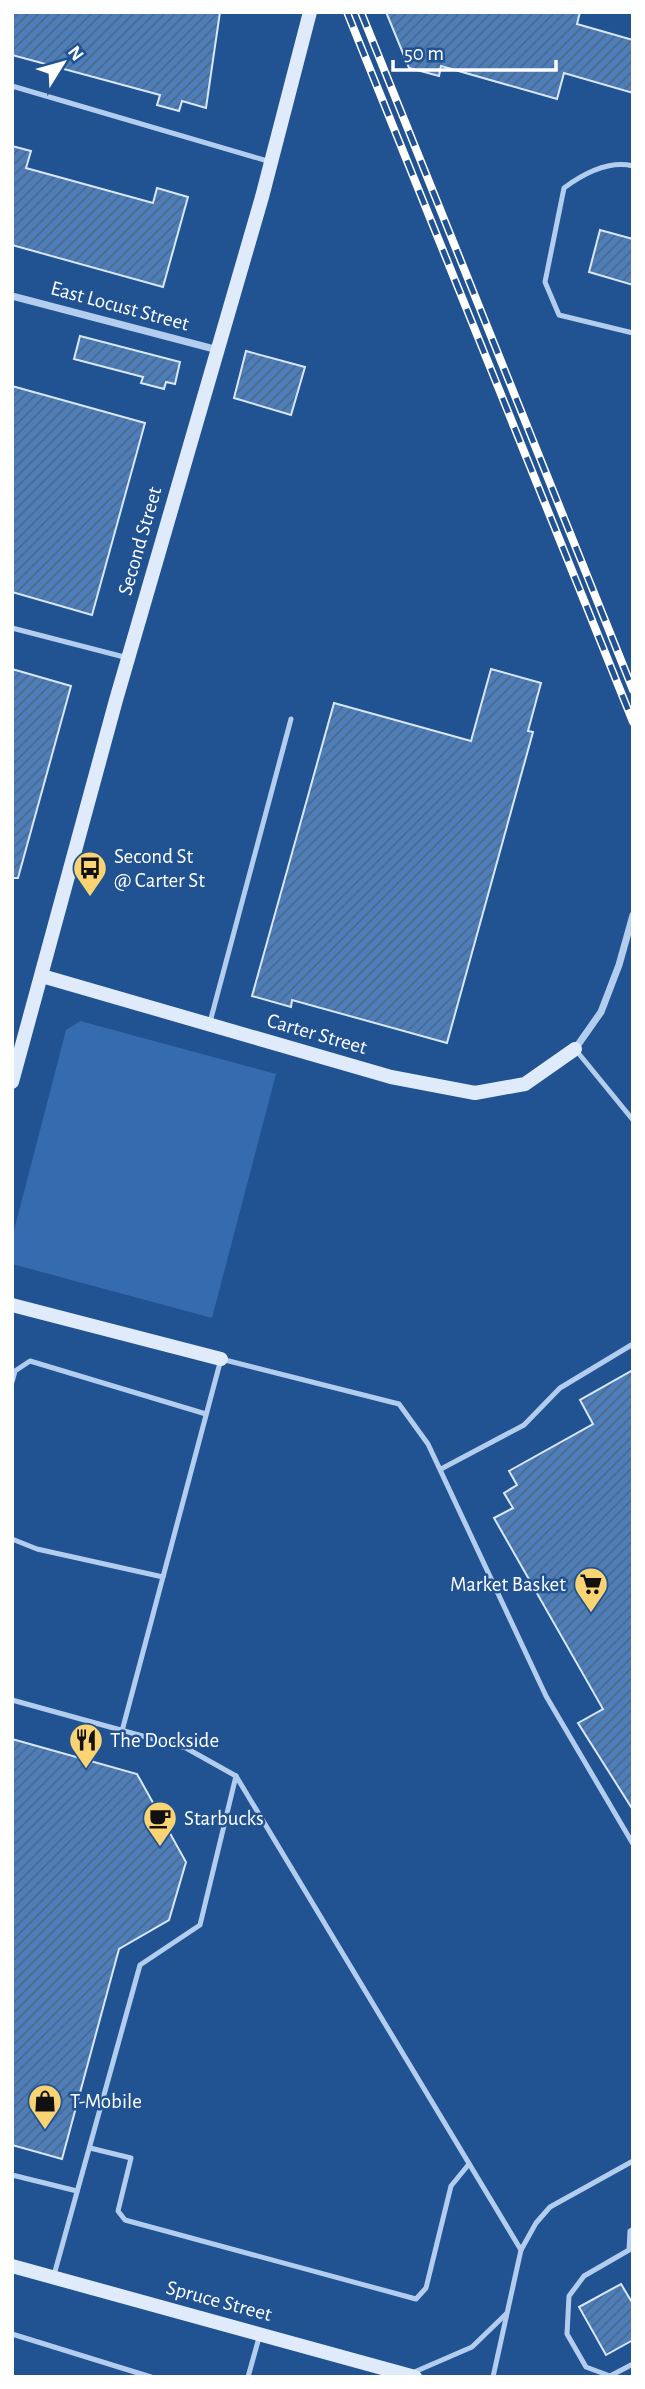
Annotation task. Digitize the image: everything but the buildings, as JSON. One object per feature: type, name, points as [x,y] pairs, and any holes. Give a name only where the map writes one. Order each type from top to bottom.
[{"type":"main road","name":"Second Street","points":[[12,1082],[128,658],[271,162],[310,12]]},
{"type":"main road","name":"Carter Street","points":[[42,975],[391,1077],[475,1093],[525,1084],[575,1049]]},
{"type":"main road","points":[[12,1305],[222,1359]]},
{"type":"main road","name":"Spruce Street","points":[[12,2266],[412,2376]]},
{"type":"street","name":"East Locust Street","points":[[12,296],[218,350]]},
{"type":"street","points":[[575,1049],[601,1012],[619,965],[633,915]]},
{"type":"lane","points":[[12,86],[271,162]]},
{"type":"lane","points":[[633,166],[622,163],[584,173],[564,188],[545,282],[559,315],[633,332]]},
{"type":"lane","points":[[12,628],[128,658]]},
{"type":"lane","points":[[209,1025],[291,719]]},
{"type":"lane","points":[[575,1049],[633,1120]]},
{"type":"lane","points":[[441,1469],[524,1425],[560,1388],[633,1344]]},
{"type":"lane","points":[[122,1731],[222,1359],[399,1404],[428,1444],[441,1469],[546,1696],[633,1844]]},
{"type":"lane","points":[[12,1382],[15,1371],[30,1362],[206,1414]]},
{"type":"lane","points":[[12,1539],[37,1549],[163,1577]]},
{"type":"lane","points":[[12,1700],[186,1748],[236,1776],[521,2250]]},
{"type":"lane","points":[[54,2278],[140,1965],[200,1925],[236,1776]]},
{"type":"lane","points":[[90,2148],[131,2158],[118,2211],[125,2220],[416,2299],[426,2288],[451,2186],[469,2164]]},
{"type":"lane","points":[[494,2377],[521,2250],[536,2223],[550,2207],[633,2161]]},
{"type":"lane","points":[[12,2175],[78,2191]]},
{"type":"lane","points":[[633,2229],[630,2231],[631,2254],[584,2276],[569,2296],[567,2334],[586,2367],[610,2376],[633,2364]]},
{"type":"lane","points":[[412,2376],[472,2347],[508,2311]]},
{"type":"lane","points":[[12,2334],[151,2377]]},
{"type":"lane","points":[[248,2377],[260,2334]]},
{"type":"shaded area","points":[[80,1021],[276,1074],[212,1318],[12,1264],[12,1238],[66,1030]]},
{"type":"railway","points":[[347,12],[633,722]]},
{"type":"railway","points":[[361,12],[633,690]]},
{"type":"place","name":"Second St @ Carter St","points":[[90,898]]},
{"type":"place","name":"Market Basket","points":[[591,1614]]},
{"type":"place","name":"The Dockside","points":[[86,1770]]},
{"type":"place","name":"Starbucks","points":[[160,1848]]},
{"type":"place","name":"T-Mobile","points":[[45,2131]]}]
